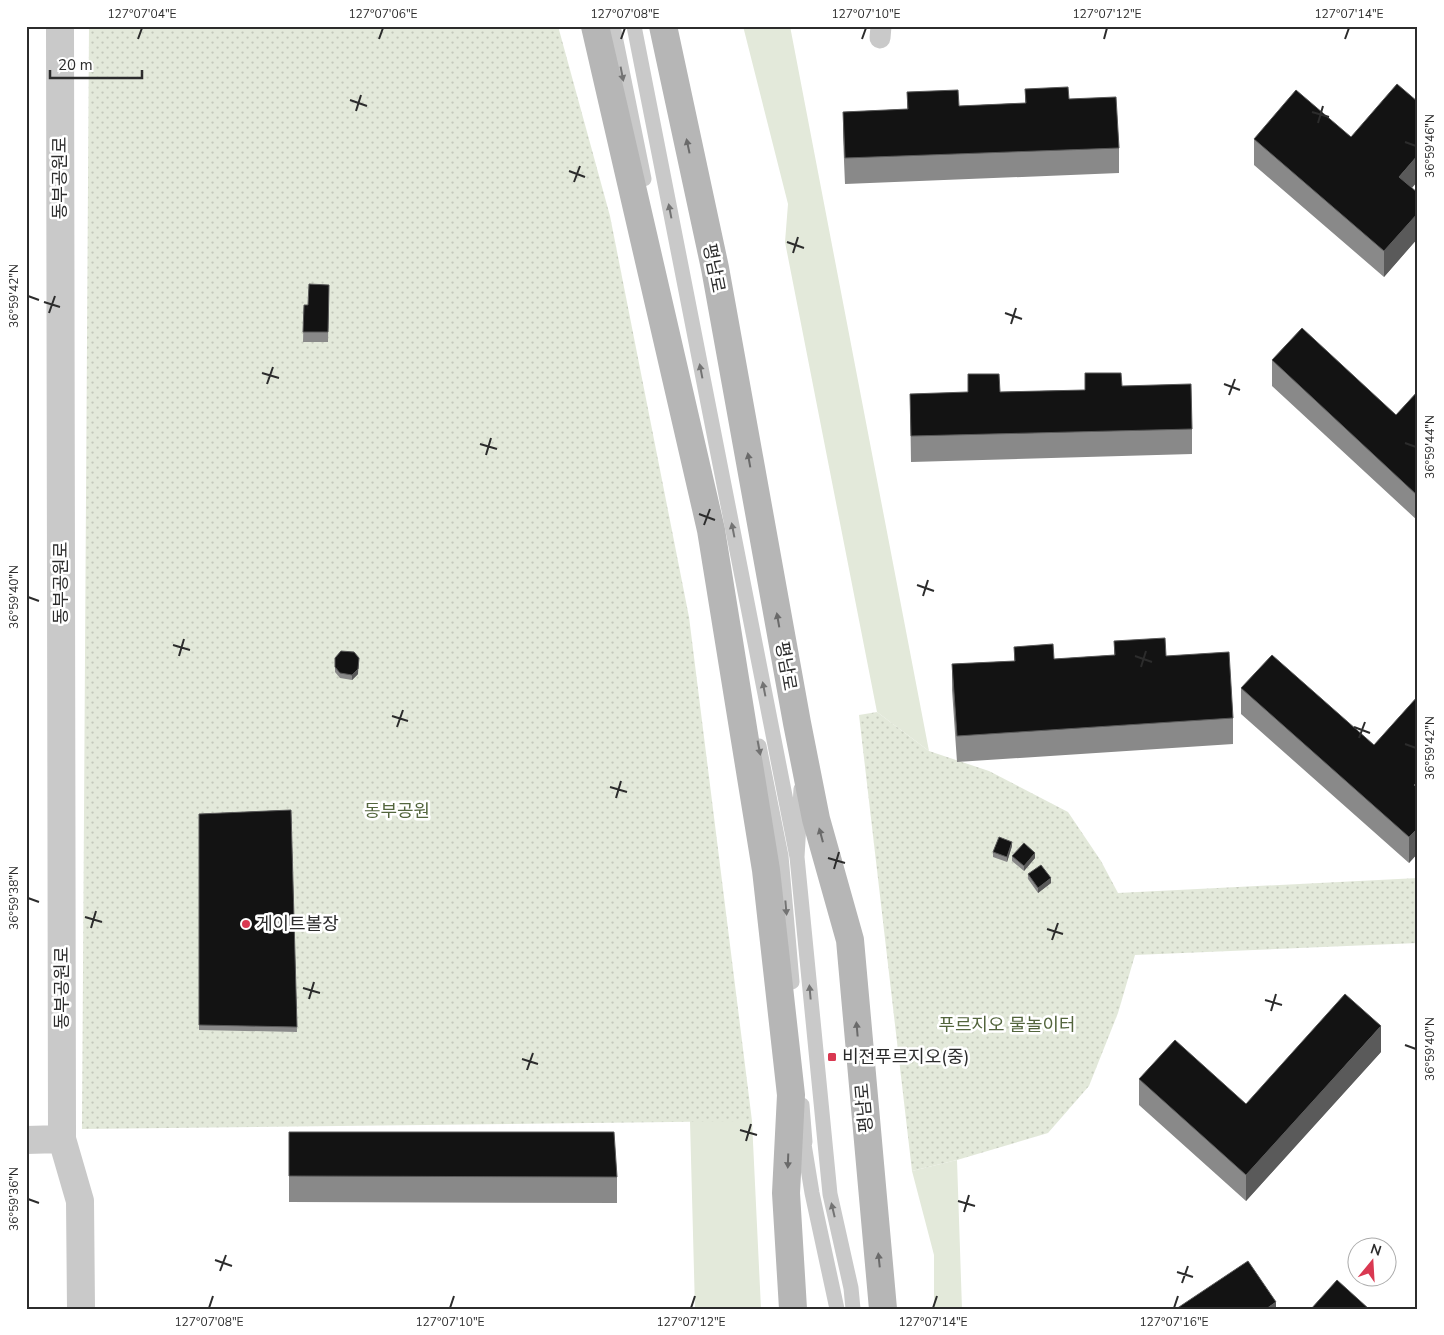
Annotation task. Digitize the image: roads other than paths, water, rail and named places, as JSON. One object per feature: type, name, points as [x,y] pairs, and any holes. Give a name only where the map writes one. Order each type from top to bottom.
[{"type":"main road","points":[[595,26],[711,530],[766,870],[791,1095],[786,1193],[793,1309]]},
{"type":"main road","name":"평남로","points":[[663,26],[714,268],[816,819],[850,940],[883,1309]]},
{"type":"street","name":"동부공원로","points":[[60,26],[62,1139],[80,1201],[81,1309]]},
{"type":"street","points":[[26,1140],[62,1139]]},
{"type":"lane","points":[[613,26],[781,856],[805,1142],[812,1193],[837,1309]]},
{"type":"lane","points":[[634,26],[797,858],[830,1194],[851,1288],[853,1309]]},
{"type":"lane","points":[[797,858],[803,754]]},
{"type":"lane","points":[[791,1095],[805,1142]]},
{"type":"place","name":"게이트볼장","points":[[246,924]]},
{"type":"place","name":"비전푸르지오(중)","points":[[832,1057]]},
{"type":"park label","name":"동부공원","points":[[397,811]]},
{"type":"park label","name":"푸르지오 물놀이터","points":[[1007,1025]]}]
